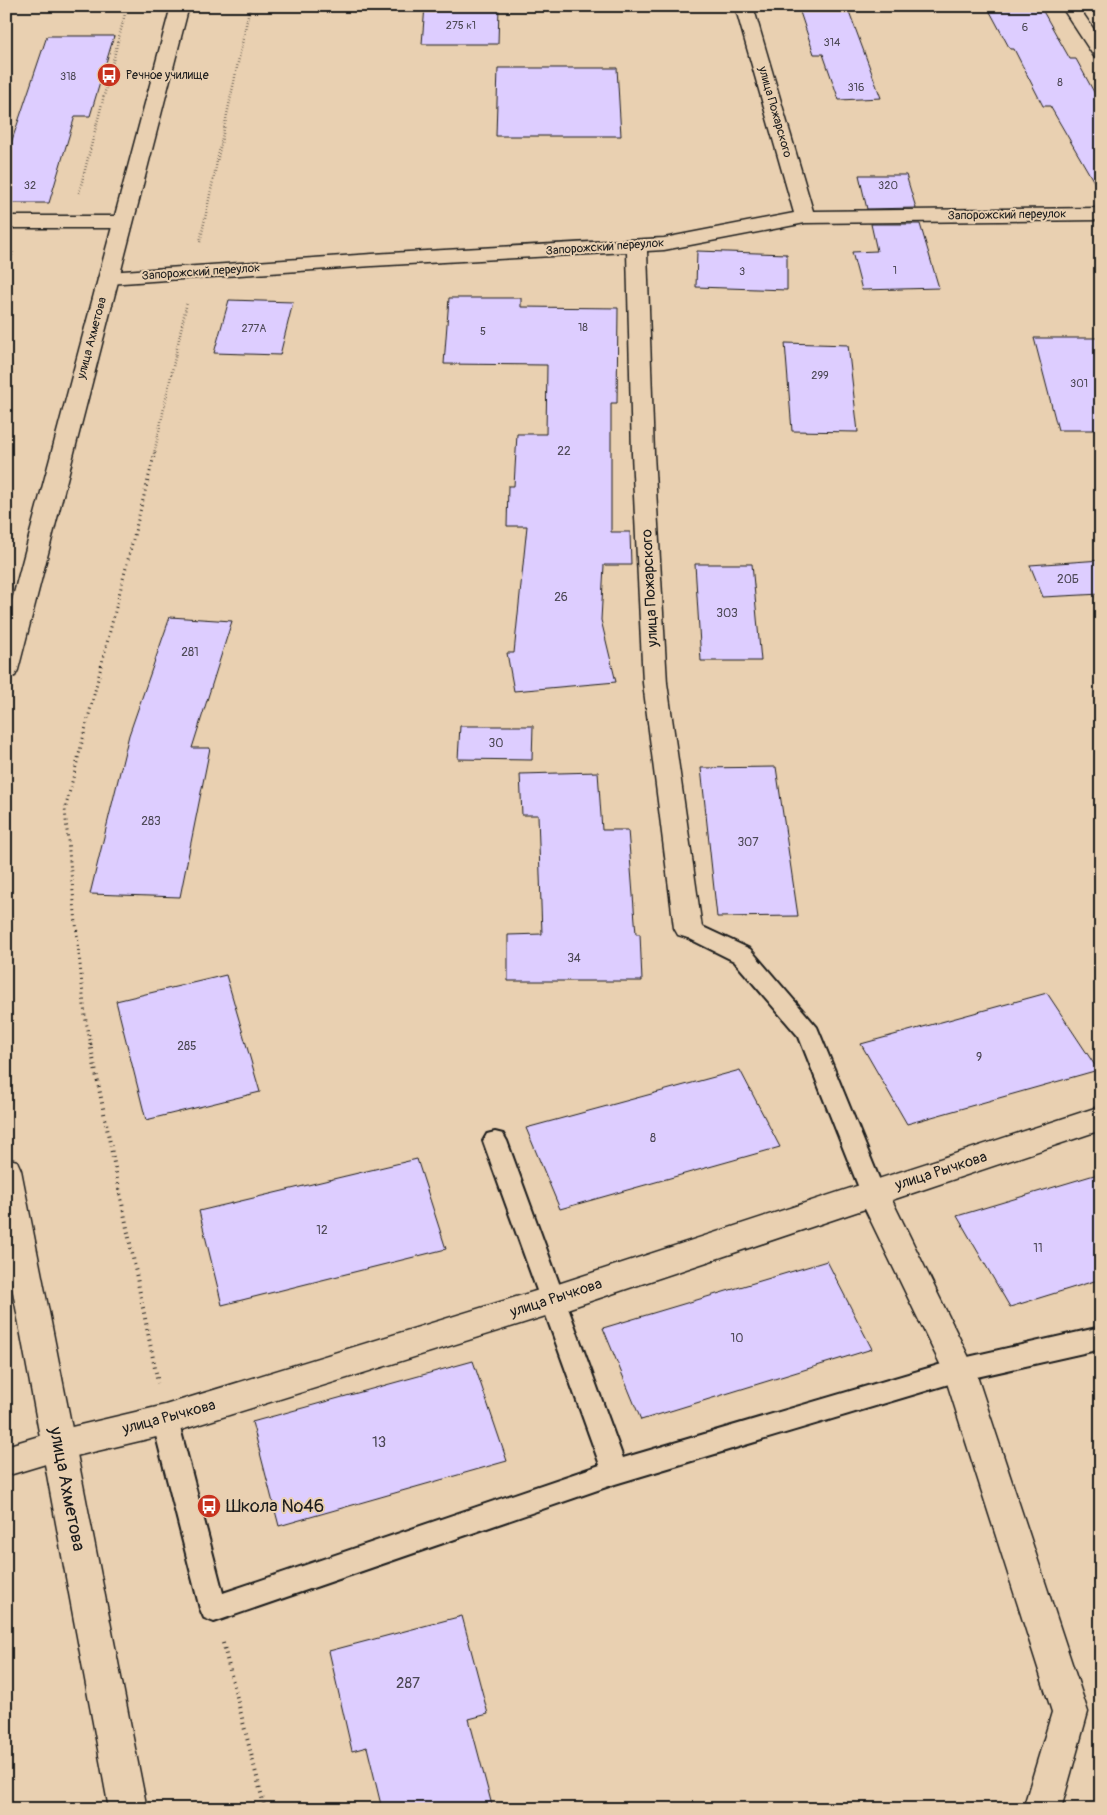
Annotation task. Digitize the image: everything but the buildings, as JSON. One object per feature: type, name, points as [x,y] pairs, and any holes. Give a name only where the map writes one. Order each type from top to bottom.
[{"type":"street","name":"улица Ахметова","points":[[6,670],[180,6]]},
{"type":"street","name":"улица Пожарского","points":[[744,6],[805,217]]},
{"type":"street","points":[[1069,6],[1101,54]]},
{"type":"street","name":"Запорожский переулок","points":[[108,278],[664,244],[805,217],[1101,214]]},
{"type":"street","points":[[6,222],[122,222]]},
{"type":"street","name":"улица Пожарского","points":[[637,246],[643,454],[655,683],[688,928]]},
{"type":"street","name":"улица Рычкова","points":[[6,1461],[59,1445],[165,1420],[552,1300],[1101,1118]]},
{"type":"street","name":"улица Ахметова","points":[[6,1170],[128,1809]]},
{"type":"street","points":[[873,1193],[959,1370],[1070,1712],[1042,1809]]},
{"type":"lane","points":[[688,928],[742,955],[809,1033],[873,1193]]},
{"type":"lane","points":[[494,1141],[615,1472]]},
{"type":"lane","points":[[165,1420],[214,1609],[615,1472],[959,1370],[1101,1338]]},
{"type":"path","points":[[71,222],[127,6]]},
{"type":"path","points":[[165,1420],[85,1016],[65,810],[149,479],[250,6]]},
{"type":"path","points":[[6,282],[14,248]]},
{"type":"path","points":[[214,1609],[265,1809]]},
{"type":"place","name":"Речное училище","points":[[109,75]]},
{"type":"place","name":"Школа №46","points":[[209,1506]]}]
